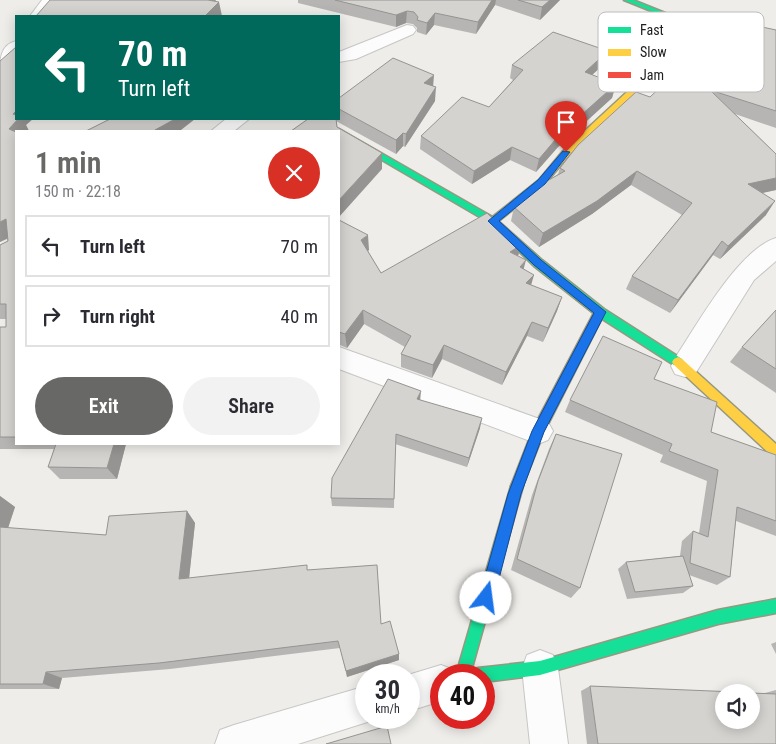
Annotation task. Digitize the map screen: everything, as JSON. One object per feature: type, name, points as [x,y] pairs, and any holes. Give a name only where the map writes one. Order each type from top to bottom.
[{"type":"street","points":[[39,15],[50,0]]},
{"type":"street","points":[[627,0],[657,12]]},
{"type":"street","points":[[340,57],[350,55],[408,30]]},
{"type":"street","points":[[0,68],[15,47]]},
{"type":"street","points":[[493,221],[542,182],[566,152],[632,92]]},
{"type":"street","points":[[223,130],[238,120]]},
{"type":"street","points":[[340,132],[493,221],[538,263],[600,312],[685,366],[776,452]]},
{"type":"street","points":[[685,366],[745,274],[776,247]]},
{"type":"street","points":[[466,664],[514,494],[538,431],[600,312]]},
{"type":"street","points":[[340,358],[538,431]]},
{"type":"street","points":[[495,673],[540,668],[718,617],[776,606]]},
{"type":"street","points":[[540,668],[549,744]]},
{"type":"street","points":[[236,744],[355,708]]},
{"type":"building","points":[[50,0],[208,0],[219,2],[206,15],[37,15]]},
{"type":"building","points":[[335,0],[492,0],[478,22],[435,13],[427,23],[417,20],[418,17],[414,12],[407,11],[396,15]]},
{"type":"building","points":[[518,0],[550,0],[542,7]]},
{"type":"building","points":[[764,27],[776,30],[776,111],[716,92],[764,92]]},
{"type":"building","points":[[553,32],[598,48],[598,60],[585,72],[598,77],[598,92],[607,92],[561,133],[539,159],[512,147],[474,171],[421,136],[462,97],[489,107],[523,70],[512,65]]},
{"type":"building","points":[[15,48],[15,112],[13,114],[15,115],[15,120],[17,120],[9,129],[15,132],[15,437],[0,437],[0,327],[6,327],[6,304],[0,304],[0,245],[8,241],[6,219],[0,222],[0,61]]},
{"type":"building","points":[[393,58],[434,75],[424,83],[436,87],[406,134],[403,133],[396,140],[340,110],[340,97]]},
{"type":"building","points":[[636,92],[650,97],[655,92],[712,92],[776,154],[776,178],[748,184],[775,201],[728,246],[722,241],[678,300],[632,276],[692,203],[637,171],[597,201],[543,233],[514,207],[547,181],[565,171],[560,168],[578,145]]},
{"type":"building","points":[[108,120],[173,120],[155,130],[88,130]]},
{"type":"building","points":[[307,120],[336,120],[337,127],[382,153],[340,199],[340,130],[292,130]]},
{"type":"building","points":[[487,213],[521,245],[510,252],[526,260],[520,267],[534,275],[526,283],[562,297],[548,328],[532,322],[506,372],[444,345],[433,365],[401,354],[411,336],[363,310],[345,334],[340,332],[340,221],[368,235],[361,240],[381,273]]},
{"type":"building","points":[[776,310],[776,369],[742,347]]},
{"type":"building","points":[[603,336],[662,362],[654,379],[717,402],[711,432],[776,455],[776,521],[737,507],[730,577],[690,563],[693,531],[708,537],[718,470],[669,451],[672,444],[570,400]]},
{"type":"building","points":[[388,379],[421,391],[417,399],[482,418],[469,458],[396,434],[394,499],[331,498],[332,478]]},
{"type":"building","points":[[556,434],[622,454],[580,588],[517,559],[538,481]]},
{"type":"building","points":[[56,445],[114,445],[107,468],[48,467]]},
{"type":"building","points":[[187,511],[179,579],[307,565],[307,570],[377,565],[381,624],[390,621],[399,654],[368,664],[355,664],[355,668],[346,671],[338,641],[159,663],[46,672],[43,684],[0,684],[0,527],[106,535],[109,516]]},
{"type":"building","points":[[683,556],[693,586],[635,592],[626,562]]},
{"type":"building","points":[[590,686],[715,691],[715,729],[760,729],[760,693],[776,694],[776,744],[598,744]]},
{"type":"building","points":[[377,729],[388,729],[391,744],[326,744]]},
{"type":"traffic: fast","points":[[627,0],[658,12]]},
{"type":"traffic: fast","points":[[340,133],[493,221],[538,263],[600,312],[678,362]]},
{"type":"traffic: fast","points":[[466,664],[517,486]]},
{"type":"traffic: fast","points":[[495,673],[540,668],[718,617],[776,606]]},
{"type":"traffic: slow","points":[[493,221],[542,182],[566,153],[632,92]]},
{"type":"traffic: slow","points":[[678,362],[776,452]]},
{"type":"traffic: jam","points":[[517,486],[538,431],[600,312]]},
{"type":"route","points":[[486,598],[514,494],[538,431],[600,312],[538,263],[493,221],[542,182],[566,152]]}]
